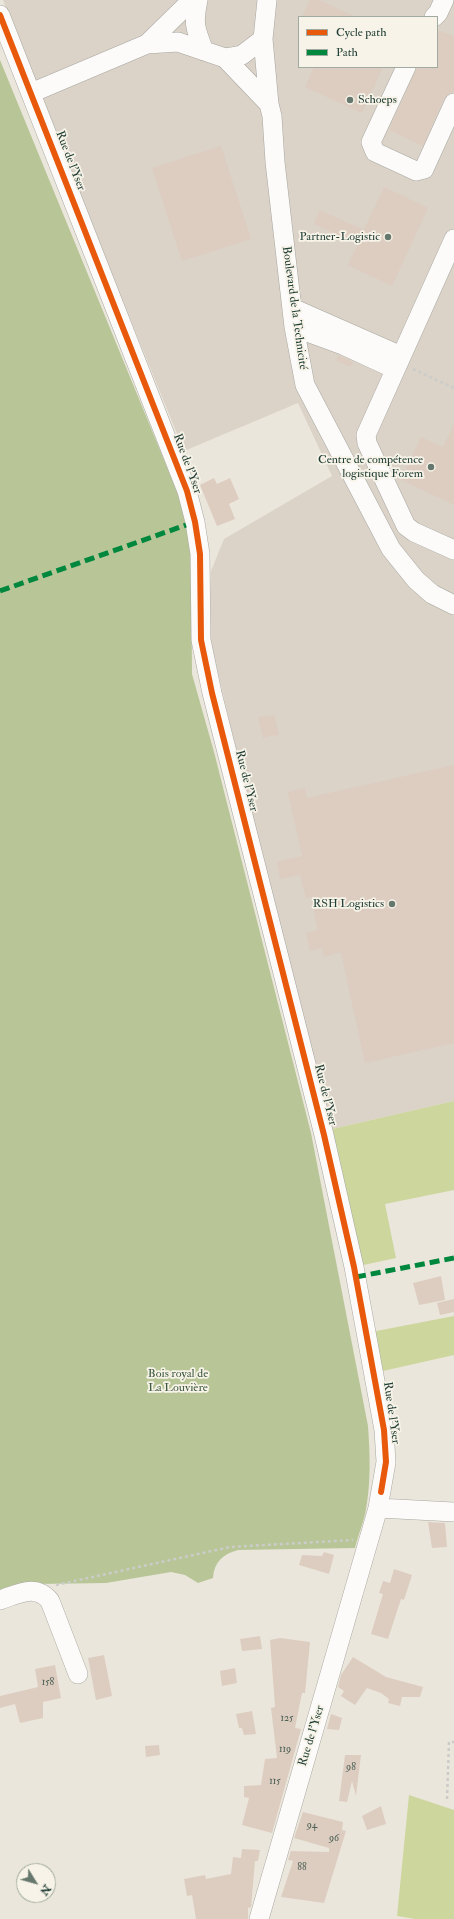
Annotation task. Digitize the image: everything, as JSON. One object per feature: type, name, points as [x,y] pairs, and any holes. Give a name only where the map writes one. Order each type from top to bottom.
[{"type":"street","points":[[147,44],[192,0]]},
{"type":"street","points":[[198,0],[194,20],[197,34],[204,51]]},
{"type":"street","name":"Boulevard de la Technicité","points":[[267,0],[263,39],[268,104],[272,116],[275,162],[294,327],[305,385],[391,549],[416,580],[432,594],[454,605]]},
{"type":"street","points":[[435,16],[444,0]]},
{"type":"street","name":"Rue de l'Yser","points":[[0,15],[187,491],[195,522],[200,554],[201,640],[212,693],[324,1134],[354,1267],[384,1430],[386,1462],[378,1508],[284,1828],[259,1919]]},
{"type":"street","points":[[31,93],[147,44],[178,42],[225,58],[242,55],[263,39]]},
{"type":"street","points":[[225,58],[268,104]]},
{"type":"street","points":[[406,68],[371,142],[375,152],[416,171],[424,170],[454,104]]},
{"type":"street","points":[[454,239],[369,426],[366,443],[406,526],[414,532],[454,550]]},
{"type":"street","points":[[292,308],[398,362]]},
{"type":"street","points":[[294,327],[343,345],[398,362]]},
{"type":"street","points":[[378,1508],[454,1512]]},
{"type":"street","points":[[0,1600],[30,1590],[36,1590],[46,1596],[50,1601],[78,1674]]},
{"type":"path","points":[[398,362],[454,388]]},
{"type":"path","points":[[53,1585],[230,1547],[369,1539]]},
{"type":"path","points":[[447,1799],[449,1742],[454,1742]]},
{"type":"shaded area","points":[[3,0],[454,0],[454,1101],[328,1130],[210,640],[211,571],[224,539],[332,476],[298,403],[184,451],[48,116]]},
{"type":"green space","name":"Bois royal de La Louvière","points":[[0,60],[178,494],[186,525],[191,556],[192,674],[214,752],[311,1133],[368,1426],[370,1468],[366,1509],[355,1548],[238,1550],[224,1556],[217,1563],[213,1578],[198,1583],[185,1575],[171,1572],[106,1583],[37,1584],[0,1599]]},
{"type":"green space","points":[[454,1101],[454,1190],[385,1204],[396,1258],[354,1267],[328,1130]]},
{"type":"green space","points":[[454,1316],[454,1355],[374,1373],[366,1333]]},
{"type":"green space","points":[[409,1795],[454,1810],[454,1919],[415,1919],[397,1916]]},
{"type":"building","points":[[310,0],[319,0],[354,16],[302,16]]},
{"type":"building","points":[[438,30],[454,36],[454,91],[444,98],[423,146],[389,130],[417,68],[438,68]]},
{"type":"building","name":"Schoeps","points":[[314,68],[383,68],[362,113],[305,87]]},
{"type":"building","points":[[221,146],[251,239],[182,261],[152,168]]},
{"type":"building","name":"Partner-Logistic","points":[[384,187],[428,208],[392,286],[348,265],[358,244],[314,224],[320,210],[364,230]]},
{"type":"building","points":[[339,355],[353,362],[350,367],[336,360]]},
{"type":"building","name":"Centre de compétence logistique Forem","points":[[454,424],[454,505],[401,480],[421,437],[443,447]]},
{"type":"building","points":[[214,478],[217,484],[230,478],[239,499],[229,504],[235,519],[217,526],[200,485]]},
{"type":"building","points":[[274,715],[279,735],[269,736],[263,739],[258,717]]},
{"type":"building","name":"RSH Logistics","points":[[454,765],[454,1043],[365,1063],[341,952],[324,957],[322,948],[310,951],[306,933],[318,930],[311,897],[306,898],[300,875],[280,879],[277,862],[302,856],[288,792],[305,788],[307,798]]},
{"type":"building","points":[[441,1276],[445,1300],[419,1305],[413,1283]]},
{"type":"building","points":[[454,1299],[454,1312],[440,1315],[437,1303]]},
{"type":"building","points":[[428,1522],[445,1523],[447,1547],[432,1548]]},
{"type":"building","points":[[324,1552],[334,1555],[329,1574],[299,1565],[302,1555],[322,1556]]},
{"type":"building","points":[[394,1569],[412,1575],[404,1600],[401,1599],[388,1639],[371,1634],[383,1594],[379,1593],[383,1581],[390,1583]]},
{"type":"building","points":[[260,1636],[262,1649],[242,1651],[240,1639]]},
{"type":"building","points":[[280,1638],[310,1642],[305,1693],[302,1693],[295,1728],[301,1729],[272,1833],[242,1825],[249,1798],[244,1797],[244,1786],[261,1785],[265,1759],[277,1758],[271,1708],[275,1707],[270,1640]]},
{"type":"building","points":[[104,1655],[112,1696],[96,1700],[88,1658]]},
{"type":"building","points":[[353,1657],[386,1677],[423,1687],[420,1697],[402,1697],[400,1706],[388,1703],[389,1699],[381,1693],[367,1688],[355,1705],[341,1696],[344,1691],[338,1687],[341,1675]]},
{"type":"building","points":[[55,1665],[61,1698],[43,1702],[43,1718],[20,1723],[15,1704],[0,1708],[0,1696],[38,1687],[35,1669]]},
{"type":"building","points":[[235,1668],[237,1683],[222,1686],[220,1671]]},
{"type":"building","points":[[252,1711],[256,1734],[244,1735],[242,1728],[239,1728],[236,1714]]},
{"type":"building","points":[[331,1714],[342,1718],[339,1730],[327,1729]]},
{"type":"building","points":[[159,1745],[160,1755],[146,1757],[145,1746]]},
{"type":"building","points":[[345,1755],[361,1755],[356,1796],[352,1781],[347,1802],[339,1801]]},
{"type":"building","points":[[381,1806],[386,1824],[367,1830],[362,1816]]},
{"type":"building","points":[[303,1812],[343,1822],[342,1830],[346,1831],[324,1903],[281,1897],[293,1861],[288,1860],[291,1851],[329,1852],[329,1848],[294,1838]]},
{"type":"building","points":[[242,1849],[260,1850],[258,1861],[255,1861],[251,1907],[248,1908],[248,1919],[196,1919],[192,1895],[187,1896],[184,1879],[205,1875],[206,1879],[231,1874],[233,1857],[241,1858]]},
{"type":"marked path","points":[[0,591],[186,525]]},
{"type":"marked path","points":[[356,1277],[454,1258]]},
{"type":"cycle path","points":[[0,15],[187,491],[195,522],[200,554],[201,640],[212,693],[324,1135],[354,1267],[384,1430],[386,1462],[381,1492]]},
{"type":"place","name":"Schoeps","points":[[350,100]]},
{"type":"place","name":"Partner-Logistic","points":[[388,237]]},
{"type":"place","name":"Centre de compétence logistique Forem","points":[[431,467]]},
{"type":"place","name":"RSH Logistics","points":[[392,904]]}]
